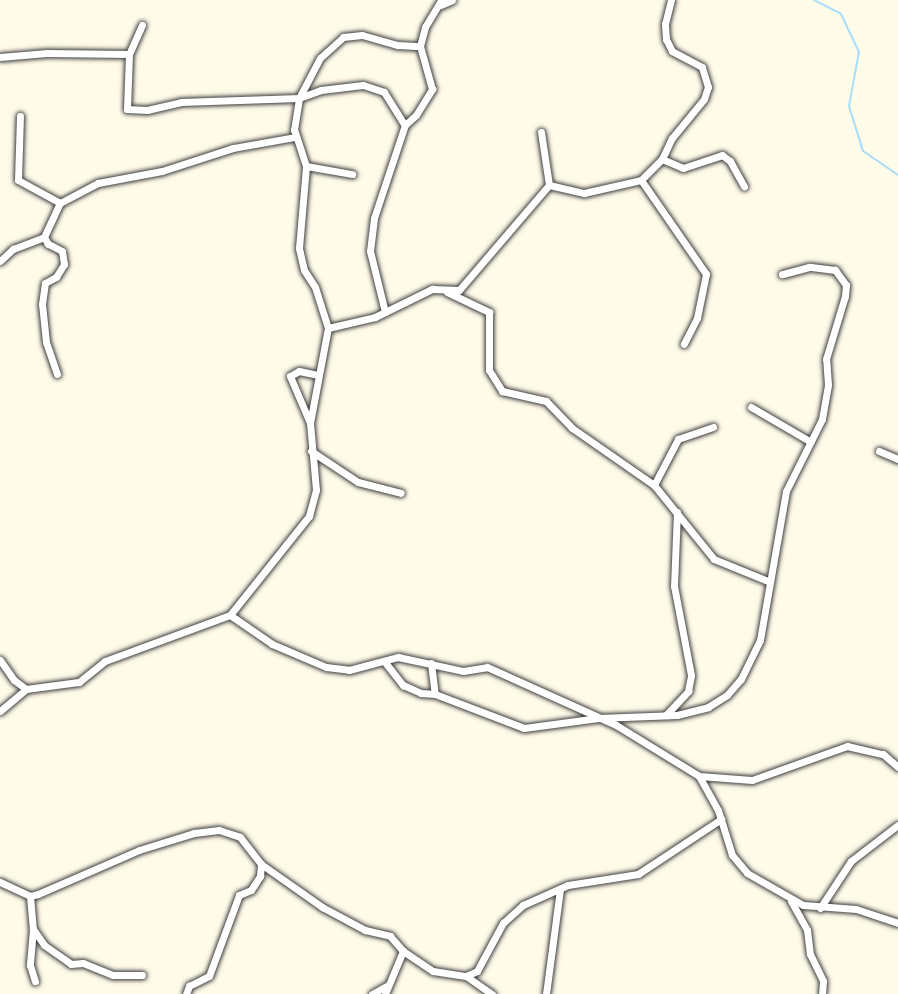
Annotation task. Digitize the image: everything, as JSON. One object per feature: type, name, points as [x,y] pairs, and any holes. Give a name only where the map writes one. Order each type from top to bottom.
[{"type":"street","points":[[385,312],[370,251],[381,191],[405,125],[416,115],[432,89],[420,46],[425,27],[441,2],[452,0]]},
{"type":"street","points":[[549,185],[584,193],[641,180],[662,159],[672,138],[695,111],[708,87],[702,67],[672,51],[666,39],[665,24],[671,0]]},
{"type":"street","points":[[142,25],[129,54],[124,105],[133,111],[181,102],[299,98],[345,85],[376,89],[390,99],[405,125]]},
{"type":"street","points":[[0,711],[26,689],[79,682],[105,661],[230,615],[309,516],[315,490],[310,423],[328,328],[315,287],[304,270],[299,248],[306,166],[304,152],[295,137],[299,98],[320,58],[343,37],[362,35],[398,45],[420,46]]},
{"type":"street","points":[[0,57],[47,53],[129,54]]},
{"type":"street","points":[[20,116],[18,180],[60,203]]},
{"type":"street","points":[[447,292],[459,290],[549,185],[541,132]]},
{"type":"street","points":[[0,261],[13,249],[44,237],[60,203],[98,183],[162,171],[233,148],[295,137]]},
{"type":"street","points":[[662,159],[683,168],[722,155],[730,161],[744,186]]},
{"type":"street","points":[[306,166],[352,174]]},
{"type":"street","points":[[641,180],[705,274],[697,318],[684,344]]},
{"type":"street","points":[[44,237],[48,244],[62,251],[64,259],[59,274],[45,283],[42,304],[46,342],[57,374]]},
{"type":"street","points":[[384,661],[403,685],[421,693],[435,694],[524,728],[598,718],[666,716],[708,707],[727,695],[741,679],[760,640],[768,581],[786,491],[822,419],[828,385],[826,359],[846,285],[840,274],[828,268],[809,267],[782,274]]},
{"type":"street","points":[[328,328],[385,312],[432,289],[447,292],[489,312],[489,370],[502,391],[546,401],[572,428],[654,485],[714,559],[768,581]]},
{"type":"street","points":[[310,423],[290,376],[299,371],[318,375]]},
{"type":"street","points":[[751,407],[812,442]]},
{"type":"street","points":[[654,485],[678,439],[713,427]]},
{"type":"street","points":[[311,451],[358,482],[401,493]]},
{"type":"street","points":[[879,451],[898,459]]},
{"type":"street","points":[[666,716],[688,690],[691,675],[674,585],[676,512]]},
{"type":"street","points":[[230,615],[272,644],[326,668],[349,670],[405,658],[463,671],[487,667],[598,718],[699,776],[752,780],[847,746],[883,754],[898,767]]},
{"type":"street","points":[[0,660],[14,680],[26,689]]},
{"type":"street","points":[[431,663],[435,694]]},
{"type":"street","points":[[699,776],[721,819],[732,855],[741,868],[789,899],[820,908],[856,909],[898,923]]},
{"type":"street","points":[[466,976],[477,970],[503,923],[514,912],[560,889],[638,874],[721,819]]},
{"type":"street","points":[[820,908],[851,861],[898,825]]},
{"type":"street","points":[[0,882],[30,896],[139,850],[194,833],[219,830],[240,837],[261,864],[349,922],[390,936],[403,951],[433,971],[466,976],[492,994]]},
{"type":"street","points":[[186,994],[189,986],[209,976],[238,895],[251,890],[260,876],[261,864]]},
{"type":"street","points":[[546,994],[560,889]]},
{"type":"street","points":[[30,896],[33,929],[30,965],[35,981]]},
{"type":"street","points":[[789,899],[807,930],[810,954],[822,981],[822,994]]},
{"type":"street","points":[[33,929],[44,945],[71,964],[83,963],[113,975],[142,975]]},
{"type":"street","points":[[386,994],[403,951]]},
{"type":"street","points":[[372,994],[388,985]]},
{"type":"waterway","points":[[814,0],[841,14],[859,52],[849,106],[863,151],[898,175]]}]
